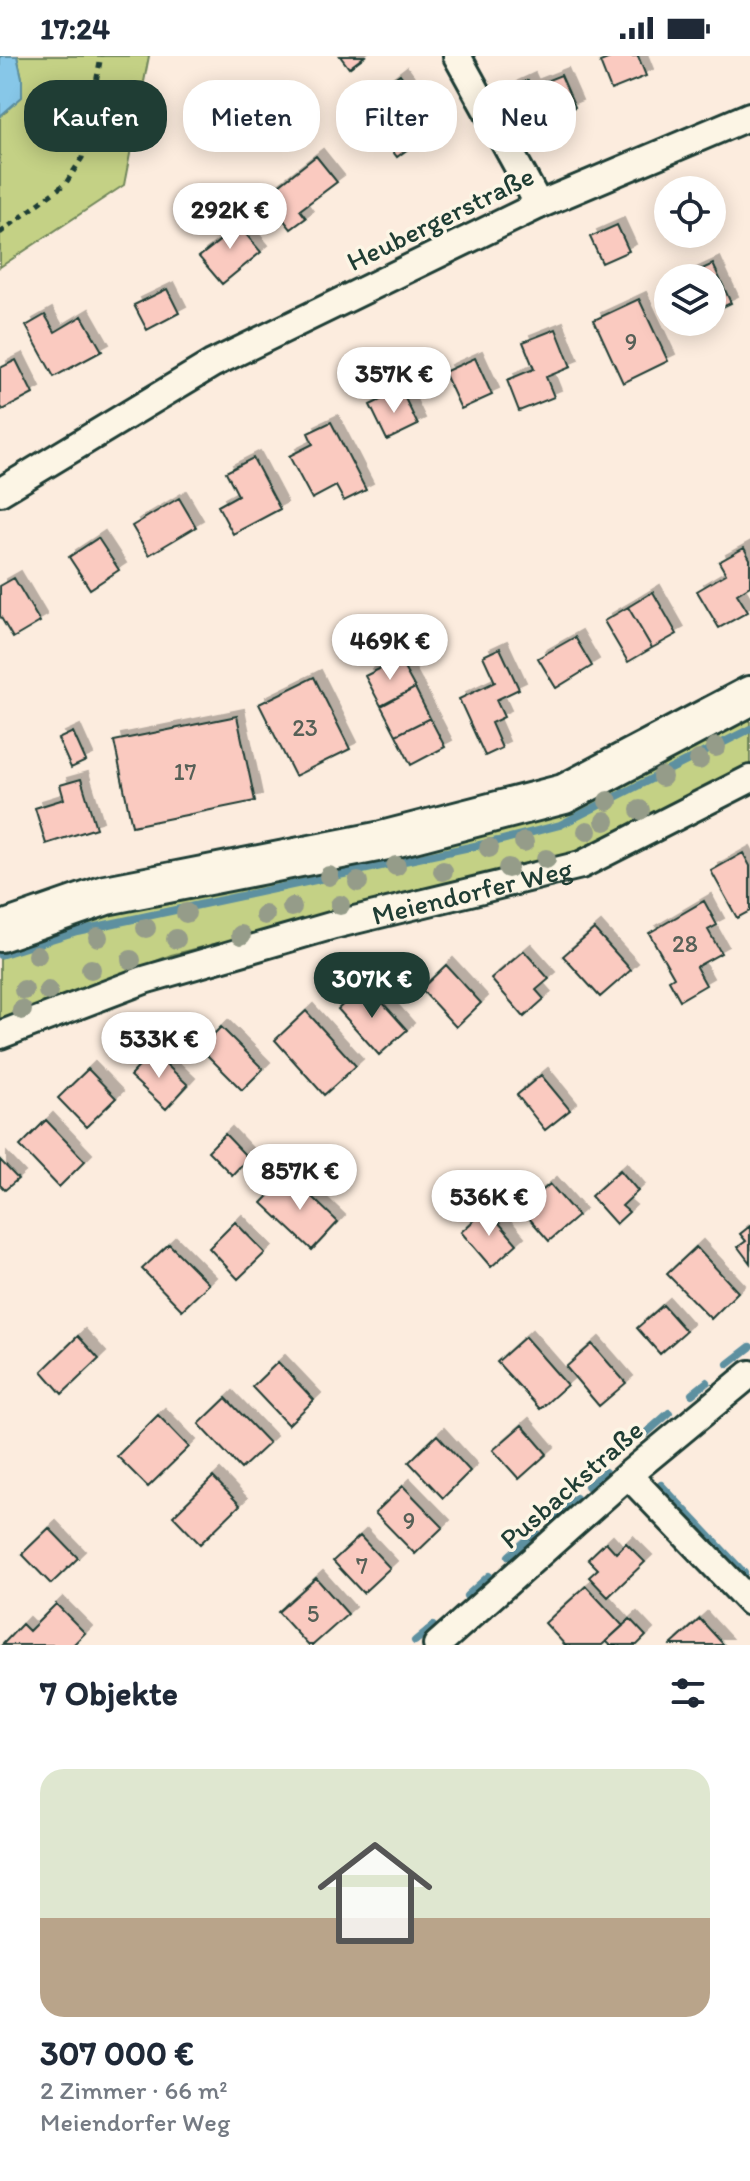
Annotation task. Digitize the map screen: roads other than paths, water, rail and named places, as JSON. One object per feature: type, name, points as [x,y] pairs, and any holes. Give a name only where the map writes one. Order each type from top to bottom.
[{"type":"street","points":[[457,56],[539,205]]},
{"type":"street","name":"Heubergerstraße","points":[[0,492],[212,364],[539,205],[750,116]]},
{"type":"street","points":[[0,932],[106,895],[382,841],[564,794],[750,696]]},
{"type":"street","name":"Meiendorfer Weg","points":[[0,1035],[144,980],[202,963],[334,925],[581,865],[750,779]]},
{"type":"street","name":"Pusbackstraße","points":[[437,1645],[628,1475],[750,1374]]},
{"type":"street","points":[[628,1475],[750,1602]]},
{"type":"water","points":[[0,56],[17,56],[22,97],[0,116]]},
{"type":"waterway","points":[[0,955],[77,931],[560,825],[750,729]]},
{"type":"waterway","points":[[728,1364],[750,1347]]},
{"type":"waterway","points":[[692,1394],[707,1382]]},
{"type":"waterway","points":[[645,1434],[669,1413]]},
{"type":"waterway","points":[[588,1486],[605,1472]]},
{"type":"waterway","points":[[661,1485],[744,1573]]},
{"type":"waterway","points":[[552,1519],[576,1498]]},
{"type":"waterway","points":[[509,1556],[536,1532]]},
{"type":"waterway","points":[[467,1596],[489,1576]]},
{"type":"waterway","points":[[415,1641],[433,1626]]}]
